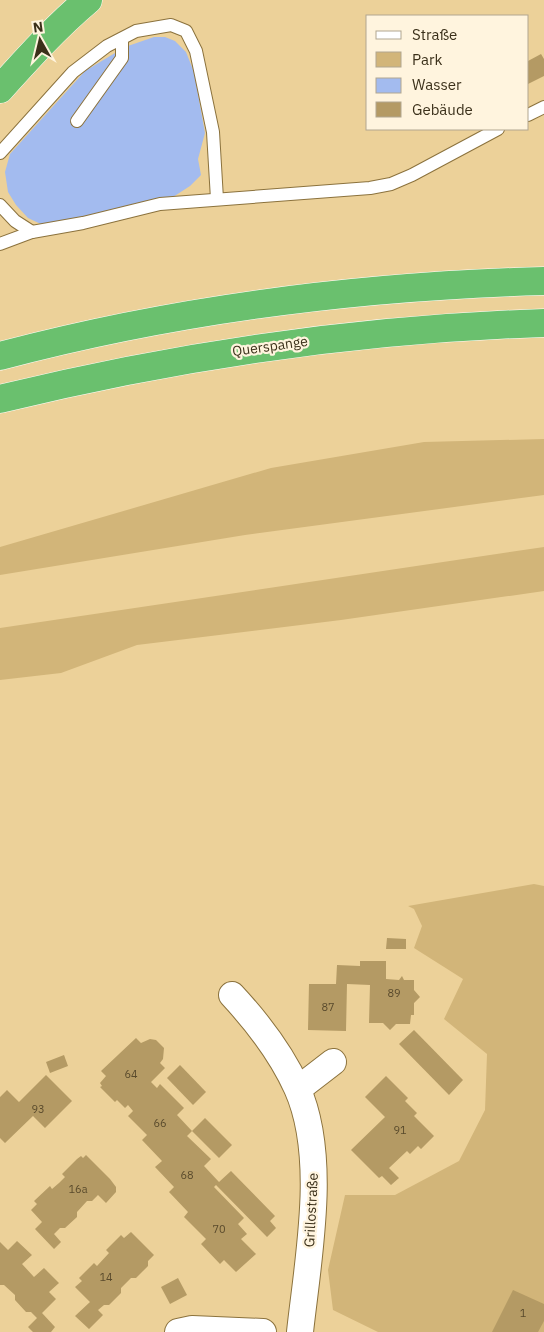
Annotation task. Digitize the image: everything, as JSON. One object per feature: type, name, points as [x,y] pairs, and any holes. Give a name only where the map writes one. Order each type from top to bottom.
[{"type":"highway","points":[[0,89],[39,46],[88,0]]},
{"type":"highway","points":[[0,356],[137,325],[257,305],[428,287],[544,281]]},
{"type":"highway","name":"Querspange","points":[[0,399],[151,366],[270,346],[391,332],[544,323]]},
{"type":"street","name":"Grillostraße","points":[[232,995],[253,1017],[286,1065],[298,1089],[309,1126],[313,1176],[313,1210],[300,1332]]},
{"type":"street","points":[[298,1089],[333,1062]]},
{"type":"street","points":[[178,1332],[192,1329],[263,1332]]},
{"type":"lane","points":[[0,154],[73,72],[107,46],[136,31],[171,25],[186,31],[196,51],[213,132],[217,200]]},
{"type":"lane","points":[[77,121],[122,58],[122,39]]},
{"type":"lane","points":[[529,114],[544,107]]},
{"type":"lane","points":[[0,244],[32,232],[83,223],[160,204],[360,189],[391,184],[441,161],[496,130]]},
{"type":"lane","points":[[0,205],[15,222],[32,232]]},
{"type":"green space","points":[[544,439],[544,495],[245,535],[0,575],[0,547],[271,468],[424,442]]},
{"type":"green space","points":[[544,547],[544,591],[341,620],[137,645],[61,673],[0,680],[0,628]]},
{"type":"green space","points":[[534,884],[544,886],[544,1332],[378,1332],[333,1310],[328,1270],[345,1195],[395,1195],[459,1161],[485,1110],[487,1054],[444,1019],[463,979],[414,948],[422,926],[414,909],[408,906]]},
{"type":"water","points":[[154,37],[165,37],[175,41],[186,52],[194,72],[205,133],[198,159],[201,175],[190,186],[173,197],[45,226],[28,218],[16,205],[8,192],[5,172],[10,154],[85,71],[125,47]]},
{"type":"building","points":[[541,54],[544,59],[544,76],[529,84],[529,60]]},
{"type":"building","points":[[387,938],[406,939],[406,949],[386,949]]},
{"type":"building","points":[[360,961],[386,961],[386,979],[399,980],[402,976],[404,980],[414,980],[414,990],[420,997],[414,1003],[414,1015],[411,1015],[410,1024],[396,1024],[390,1030],[383,1023],[369,1023],[370,985],[347,984],[346,1031],[308,1030],[309,984],[336,984],[337,965],[360,966]]},
{"type":"building","points":[[414,1030],[463,1080],[449,1095],[399,1044]]},
{"type":"building","points":[[136,1038],[141,1043],[150,1039],[156,1040],[164,1048],[163,1059],[160,1063],[165,1068],[151,1082],[157,1088],[160,1084],[184,1108],[177,1115],[192,1131],[187,1136],[211,1159],[204,1166],[219,1182],[231,1171],[275,1216],[270,1221],[276,1228],[267,1237],[216,1185],[214,1187],[244,1218],[238,1224],[247,1234],[241,1239],[256,1254],[236,1272],[224,1260],[220,1264],[201,1244],[206,1239],[184,1217],[188,1212],[169,1192],[174,1187],[155,1167],[162,1161],[142,1140],[147,1135],[128,1116],[133,1111],[128,1105],[125,1108],[117,1100],[115,1102],[100,1087],[102,1086],[100,1083],[106,1076],[101,1071]]},
{"type":"building","points":[[64,1055],[68,1066],[50,1073],[46,1062]]},
{"type":"building","points":[[180,1065],[206,1092],[193,1105],[167,1078]]},
{"type":"building","points":[[46,1075],[72,1101],[45,1128],[33,1116],[5,1143],[0,1138],[0,1097],[7,1090],[19,1102]]},
{"type":"building","points":[[386,1076],[408,1098],[405,1101],[417,1113],[414,1116],[434,1136],[421,1149],[418,1146],[410,1154],[407,1151],[389,1168],[399,1178],[391,1185],[382,1176],[379,1178],[351,1150],[385,1117],[365,1097]]},
{"type":"building","points":[[205,1118],[232,1145],[219,1158],[192,1131]]},
{"type":"building","points":[[86,1155],[110,1179],[116,1187],[116,1192],[106,1203],[98,1195],[92,1201],[87,1201],[77,1212],[77,1217],[65,1228],[60,1228],[54,1234],[61,1242],[54,1249],[35,1229],[42,1222],[31,1210],[37,1204],[34,1201],[50,1186],[52,1189],[59,1183],[65,1177],[62,1174],[77,1159],[81,1156],[83,1158]]},
{"type":"building","points":[[131,1232],[154,1255],[148,1261],[148,1266],[136,1278],[131,1278],[121,1288],[121,1293],[109,1305],[104,1305],[98,1310],[103,1315],[89,1329],[75,1316],[90,1302],[75,1287],[82,1281],[79,1278],[94,1263],[97,1266],[109,1253],[106,1250],[121,1235],[124,1238]]},
{"type":"building","points":[[17,1241],[32,1255],[22,1264],[34,1277],[44,1268],[59,1283],[49,1292],[56,1299],[42,1313],[55,1327],[51,1332],[33,1332],[28,1327],[37,1318],[31,1312],[26,1312],[15,1300],[15,1295],[4,1285],[0,1285],[0,1242],[8,1250]]},
{"type":"building","points":[[178,1278],[187,1295],[170,1304],[161,1287]]},
{"type":"building","points":[[513,1290],[544,1304],[544,1321],[538,1332],[492,1332]]}]
